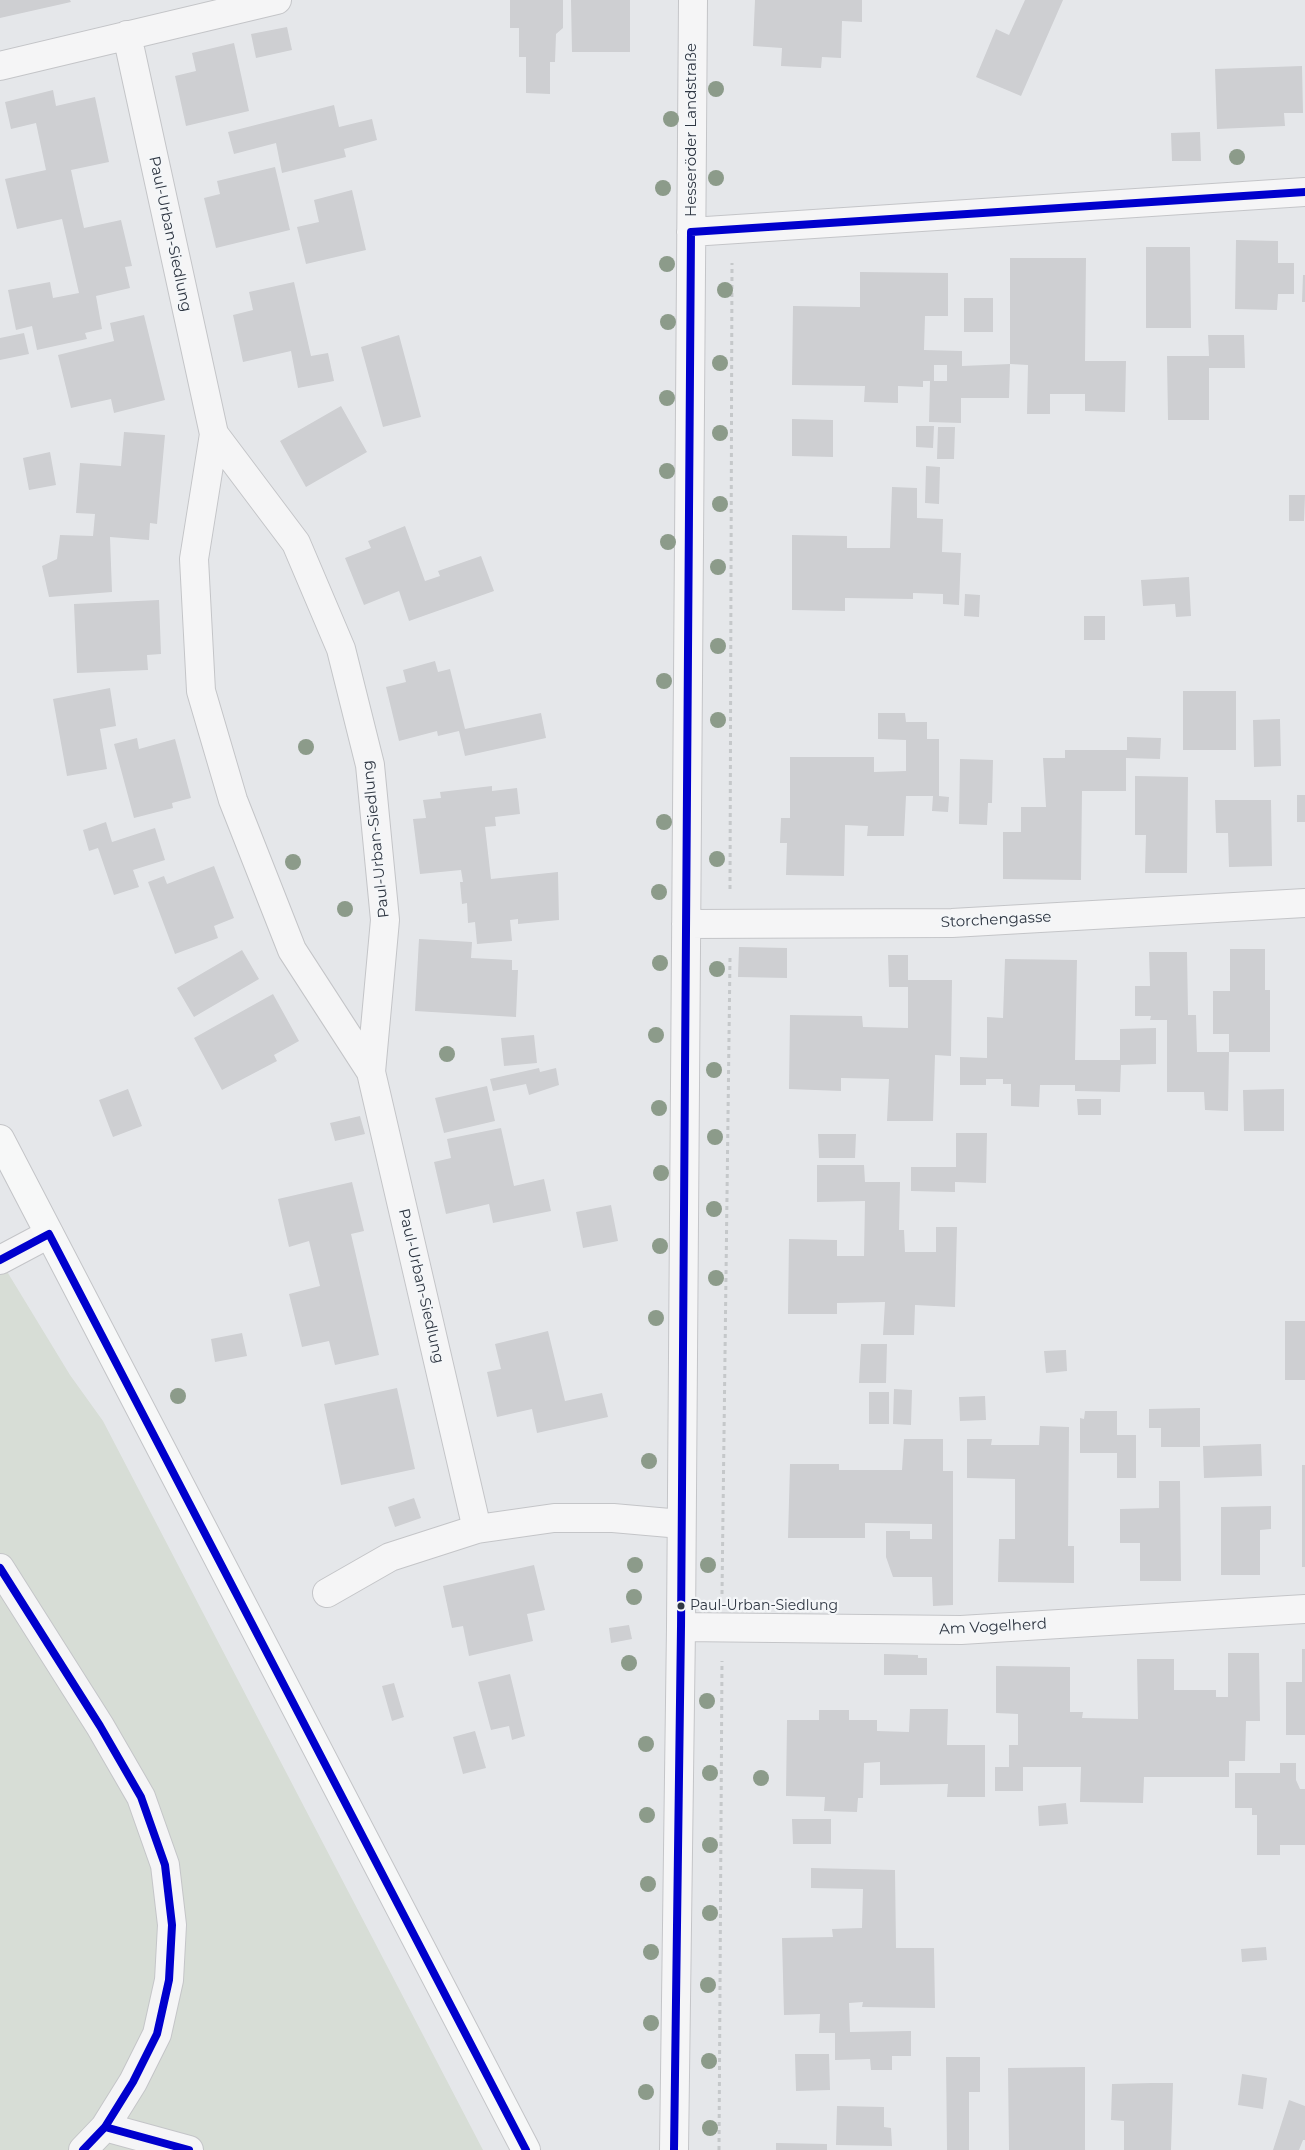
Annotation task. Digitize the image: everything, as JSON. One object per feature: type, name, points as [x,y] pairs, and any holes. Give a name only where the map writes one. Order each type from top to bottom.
[{"type":"main road","points":[[0,1140],[526,2150]]},
{"type":"street","points":[[0,66],[277,0]]},
{"type":"street","name":"Hesseröder Landstraße","points":[[674,2150],[681,1627],[693,0]]},
{"type":"street","name":"Paul-Urban-Siedlung","points":[[127,35],[214,434],[194,559],[201,691],[233,800],[292,950],[372,1072]]},
{"type":"street","points":[[691,232],[1305,192]]},
{"type":"street","name":"Paul-Urban-Siedlung","points":[[214,434],[296,543],[341,649],[370,765],[385,920],[372,1072],[477,1529]]},
{"type":"street","name":"Storchengasse","points":[[686,924],[952,923],[1305,903]]},
{"type":"street","points":[[0,1260],[49,1234]]},
{"type":"street","points":[[327,1593],[390,1557],[477,1529],[554,1518],[613,1518],[681,1524]]},
{"type":"street","points":[[0,1568],[100,1726],[141,1797],[165,1864],[172,1925],[169,1980],[156,2034],[133,2082],[105,2127],[83,2150]]},
{"type":"street","name":"Am Vogelherd","points":[[681,1627],[961,1630],[1305,1608]]},
{"type":"street","points":[[105,2127],[189,2150]]},
{"type":"path","points":[[719,2150],[722,1628],[730,923],[732,230]]},
{"type":"shaded area","points":[[0,1260],[70,1375],[103,1421],[483,2150],[0,2150]]},
{"type":"building","points":[[0,0],[70,0],[71,2],[0,18]]},
{"type":"building","points":[[510,0],[563,0],[563,28],[556,34],[555,62],[550,62],[550,94],[526,93],[526,57],[519,57],[519,28],[510,28]]},
{"type":"building","points":[[571,0],[630,0],[630,52],[572,52]]},
{"type":"building","points":[[755,0],[862,0],[862,22],[842,21],[841,58],[822,57],[821,68],[781,66],[782,48],[753,46]]},
{"type":"building","points":[[1025,0],[1063,0],[1021,96],[976,77],[996,29],[1009,35]]},
{"type":"building","points":[[287,27],[292,50],[256,58],[251,34]]},
{"type":"building","points":[[234,43],[249,111],[186,126],[175,76],[196,71],[192,53]]},
{"type":"building","points":[[1302,66],[1303,113],[1284,113],[1285,126],[1217,129],[1215,69]]},
{"type":"building","points":[[53,90],[56,106],[95,97],[109,162],[71,170],[76,193],[84,228],[121,220],[132,266],[125,267],[130,288],[96,296],[102,329],[85,333],[87,339],[37,350],[32,326],[16,330],[8,290],[50,282],[53,298],[79,293],[62,219],[17,229],[5,179],[46,170],[36,123],[11,129],[5,102]]},
{"type":"building","points":[[334,105],[339,127],[372,119],[377,140],[344,149],[346,157],[282,173],[276,143],[234,154],[228,132]]},
{"type":"building","points":[[1200,132],[1201,161],[1172,161],[1171,133]]},
{"type":"building","points":[[275,167],[290,230],[216,248],[204,198],[220,194],[217,181]]},
{"type":"building","points":[[352,190],[366,250],[306,264],[297,227],[319,222],[314,200]]},
{"type":"building","points":[[1236,240],[1278,241],[1278,263],[1294,263],[1294,294],[1278,294],[1277,310],[1235,309]]},
{"type":"building","points":[[1146,247],[1190,247],[1191,328],[1146,328]]},
{"type":"building","points":[[1010,258],[1086,258],[1085,361],[1126,361],[1125,412],[1085,411],[1085,394],[1050,394],[1050,414],[1027,414],[1028,365],[1010,364]]},
{"type":"building","points":[[860,272],[948,273],[948,316],[925,316],[924,350],[962,351],[962,366],[1010,364],[1009,398],[961,398],[961,423],[929,422],[930,381],[923,381],[923,387],[898,386],[898,403],[864,402],[865,386],[792,385],[793,306],[860,307]],"holes":[[[934,365],[947,365],[947,381],[934,381]]]},
{"type":"building","points":[[1303,275],[1305,275],[1305,302],[1302,302]]},
{"type":"building","points":[[294,282],[311,356],[328,353],[334,381],[298,388],[291,351],[243,362],[233,315],[253,310],[249,292]]},
{"type":"building","points":[[964,298],[993,298],[993,332],[964,332]]},
{"type":"building","points":[[144,315],[165,400],[114,413],[111,399],[71,408],[58,355],[114,341],[110,323]]},
{"type":"building","points":[[24,333],[29,354],[0,360],[0,338]]},
{"type":"building","points":[[399,335],[421,417],[383,427],[361,347]]},
{"type":"building","points":[[1208,335],[1244,335],[1245,368],[1209,368],[1209,420],[1168,420],[1167,356],[1209,356]]},
{"type":"building","points":[[341,406],[367,452],[306,487],[280,441]]},
{"type":"building","points":[[792,419],[833,420],[833,457],[792,456]]},
{"type":"building","points":[[916,426],[934,426],[933,448],[916,447]]},
{"type":"building","points":[[938,427],[955,427],[954,459],[937,459]]},
{"type":"building","points":[[124,432],[165,435],[157,524],[150,523],[149,540],[110,537],[112,592],[49,597],[42,566],[57,559],[60,535],[93,536],[95,514],[76,513],[80,463],[121,466]]},
{"type":"building","points":[[50,452],[56,485],[29,490],[23,458]]},
{"type":"building","points":[[926,466],[940,467],[939,504],[925,503]]},
{"type":"building","points":[[892,487],[917,488],[917,518],[943,519],[942,552],[961,553],[959,605],[943,604],[943,594],[913,593],[913,599],[845,598],[845,611],[792,610],[792,535],[847,536],[847,548],[890,548]]},
{"type":"building","points":[[1289,495],[1305,495],[1304,521],[1289,521]]},
{"type":"building","points":[[405,526],[425,581],[440,576],[438,571],[481,556],[494,591],[409,621],[399,591],[364,605],[345,558],[371,548],[368,541]]},
{"type":"building","points":[[1189,577],[1191,616],[1176,617],[1175,604],[1143,606],[1141,580]]},
{"type":"building","points":[[965,594],[980,595],[979,617],[964,616]]},
{"type":"building","points":[[159,600],[161,654],[147,655],[148,670],[77,673],[74,604]]},
{"type":"building","points":[[1084,616],[1105,616],[1105,640],[1084,640]]},
{"type":"building","points":[[435,661],[438,672],[450,669],[465,729],[541,713],[546,738],[465,756],[459,731],[438,736],[437,731],[399,741],[386,687],[406,682],[403,670]]},
{"type":"building","points":[[110,688],[116,726],[100,729],[107,769],[67,776],[53,699]]},
{"type":"building","points":[[1183,691],[1236,691],[1236,750],[1183,750]]},
{"type":"building","points":[[878,713],[905,713],[906,722],[927,722],[927,739],[939,739],[939,796],[949,797],[948,812],[932,811],[933,796],[906,796],[904,836],[867,836],[868,826],[845,825],[844,876],[786,875],[787,843],[780,843],[781,818],[790,818],[790,757],[874,757],[874,772],[906,771],[906,740],[878,739]]},
{"type":"building","points":[[1280,719],[1281,766],[1254,767],[1253,720]]},
{"type":"building","points":[[1127,737],[1161,738],[1160,759],[1126,758],[1126,791],[1082,791],[1081,880],[1003,879],[1003,832],[1021,832],[1021,807],[1046,807],[1043,758],[1065,758],[1065,750],[1127,750]]},
{"type":"building","points":[[137,738],[139,749],[175,739],[191,798],[172,803],[173,808],[134,818],[114,744]]},
{"type":"building","points":[[960,759],[993,760],[992,803],[988,803],[987,825],[959,824]]},
{"type":"building","points":[[1135,776],[1188,777],[1187,873],[1145,873],[1146,835],[1135,835]]},
{"type":"building","points":[[492,786],[492,791],[517,788],[520,814],[495,817],[496,826],[485,827],[491,879],[558,872],[559,920],[518,924],[518,919],[510,920],[512,941],[477,944],[475,922],[468,923],[467,903],[462,904],[460,882],[463,882],[461,870],[420,874],[413,819],[426,818],[423,800],[441,798],[440,792]]},
{"type":"building","points":[[1297,795],[1305,795],[1305,822],[1297,822]]},
{"type":"building","points":[[1215,800],[1271,800],[1272,866],[1229,867],[1228,833],[1216,833]]},
{"type":"building","points":[[106,822],[112,842],[155,828],[165,860],[133,870],[139,887],[114,895],[98,848],[89,851],[83,830]]},
{"type":"building","points":[[214,866],[234,918],[214,926],[218,938],[175,954],[148,882],[164,876],[167,884]]},
{"type":"building","points":[[419,939],[472,942],[471,958],[512,960],[512,970],[518,970],[516,1017],[415,1011]]},
{"type":"building","points":[[739,947],[787,948],[787,978],[738,977]]},
{"type":"building","points":[[1230,949],[1265,949],[1265,990],[1270,990],[1270,1052],[1229,1052],[1229,1034],[1213,1034],[1213,991],[1230,991]]},
{"type":"building","points":[[242,950],[259,979],[194,1017],[177,988]]},
{"type":"building","points":[[1149,952],[1187,952],[1188,1015],[1196,1015],[1197,1052],[1229,1052],[1228,1111],[1205,1110],[1204,1092],[1167,1092],[1167,1020],[1150,1020],[1151,1016],[1135,1016],[1135,986],[1150,986]]},
{"type":"building","points":[[888,955],[908,955],[908,980],[952,980],[951,1056],[935,1055],[933,1121],[887,1121],[889,1079],[841,1078],[841,1091],[789,1089],[790,1015],[862,1016],[863,1027],[908,1028],[908,987],[889,987]]},
{"type":"building","points":[[1005,959],[1077,960],[1075,1060],[1120,1060],[1120,1029],[1156,1028],[1156,1064],[1121,1065],[1120,1092],[1075,1091],[1075,1085],[1040,1085],[1039,1107],[1011,1106],[1011,1084],[1003,1084],[1003,1079],[986,1079],[986,1085],[960,1085],[960,1057],[987,1058],[987,1017],[1003,1018]]},
{"type":"building","points":[[273,994],[299,1041],[274,1055],[277,1061],[222,1090],[194,1038]]},
{"type":"building","points":[[534,1035],[537,1063],[504,1066],[501,1038]]},
{"type":"building","points":[[539,1068],[540,1072],[556,1068],[559,1085],[529,1095],[526,1084],[493,1091],[490,1079]]},
{"type":"building","points":[[487,1086],[495,1121],[444,1133],[435,1098]]},
{"type":"building","points":[[128,1089],[142,1126],[113,1137],[99,1100]]},
{"type":"building","points":[[1284,1089],[1284,1131],[1244,1131],[1243,1090]]},
{"type":"building","points":[[1077,1099],[1101,1099],[1101,1115],[1078,1115]]},
{"type":"building","points":[[360,1116],[365,1134],[335,1141],[330,1123]]},
{"type":"building","points":[[501,1128],[514,1186],[544,1179],[551,1211],[493,1223],[489,1204],[446,1214],[434,1162],[451,1158],[447,1139]]},
{"type":"building","points":[[956,1133],[987,1133],[986,1183],[955,1182],[955,1192],[911,1191],[911,1167],[956,1167]]},
{"type":"building","points":[[818,1134],[856,1134],[855,1158],[819,1158]]},
{"type":"building","points":[[817,1165],[864,1165],[865,1182],[900,1182],[899,1230],[904,1230],[905,1252],[936,1252],[936,1227],[957,1227],[955,1307],[915,1305],[914,1335],[883,1335],[885,1302],[837,1303],[837,1314],[788,1314],[789,1239],[837,1240],[837,1256],[864,1256],[865,1201],[817,1202]]},
{"type":"building","points":[[352,1182],[364,1231],[351,1234],[379,1355],[335,1365],[329,1341],[302,1347],[289,1294],[320,1286],[309,1241],[289,1247],[278,1199]]},
{"type":"building","points":[[611,1205],[618,1241],[583,1248],[576,1212]]},
{"type":"building","points":[[1285,1321],[1305,1321],[1305,1380],[1285,1380]]},
{"type":"building","points":[[548,1331],[565,1401],[602,1393],[608,1417],[537,1433],[532,1409],[497,1417],[487,1372],[501,1369],[495,1344]]},
{"type":"building","points":[[242,1333],[247,1356],[215,1362],[211,1339]]},
{"type":"building","points":[[861,1344],[887,1344],[886,1383],[859,1383]]},
{"type":"building","points":[[1066,1350],[1067,1371],[1046,1373],[1044,1351]]},
{"type":"building","points":[[397,1388],[415,1469],[341,1485],[324,1404]]},
{"type":"building","points":[[894,1389],[912,1390],[911,1425],[893,1424]]},
{"type":"building","points":[[869,1392],[889,1392],[889,1424],[869,1424]]},
{"type":"building","points":[[985,1396],[986,1420],[960,1421],[959,1397]]},
{"type":"building","points":[[1200,1408],[1200,1447],[1161,1447],[1161,1428],[1149,1428],[1149,1409]]},
{"type":"building","points":[[1085,1411],[1117,1411],[1117,1435],[1136,1435],[1136,1478],[1117,1478],[1117,1453],[1080,1453],[1080,1418],[1084,1419]]},
{"type":"building","points":[[1040,1426],[1069,1427],[1068,1546],[1074,1546],[1074,1583],[998,1582],[999,1539],[1015,1539],[1015,1479],[967,1478],[967,1439],[992,1439],[991,1445],[1039,1445]]},
{"type":"building","points":[[904,1439],[943,1439],[943,1471],[953,1471],[953,1605],[933,1606],[932,1577],[893,1577],[886,1557],[886,1531],[910,1531],[910,1539],[932,1539],[932,1524],[865,1523],[865,1538],[788,1538],[790,1464],[839,1464],[839,1470],[902,1470]]},
{"type":"building","points":[[1261,1444],[1262,1476],[1204,1478],[1203,1446]]},
{"type":"building","points":[[1302,1465],[1305,1465],[1305,1567],[1302,1567]]},
{"type":"building","points":[[1159,1481],[1180,1481],[1181,1581],[1140,1581],[1140,1543],[1120,1543],[1120,1509],[1159,1508]]},
{"type":"building","points":[[414,1498],[421,1518],[395,1527],[388,1507]]},
{"type":"building","points":[[1271,1506],[1271,1529],[1260,1530],[1260,1575],[1221,1575],[1221,1507]]},
{"type":"building","points":[[534,1565],[545,1610],[527,1614],[533,1641],[469,1656],[463,1626],[452,1628],[443,1586]]},
{"type":"building","points":[[629,1625],[632,1639],[611,1643],[609,1628]]},
{"type":"building","points":[[1302,1649],[1305,1649],[1305,1735],[1286,1735],[1286,1682],[1302,1682]]},
{"type":"building","points":[[1228,1653],[1259,1653],[1260,1721],[1246,1721],[1245,1761],[1229,1761],[1229,1777],[1144,1777],[1143,1803],[1080,1802],[1081,1767],[1023,1767],[1023,1791],[995,1791],[995,1767],[1009,1767],[1009,1745],[1018,1745],[1018,1714],[996,1713],[996,1666],[1070,1667],[1070,1712],[1083,1712],[1082,1718],[1138,1719],[1137,1659],[1174,1659],[1174,1690],[1216,1690],[1216,1697],[1228,1697]]},
{"type":"building","points":[[884,1654],[918,1655],[918,1658],[927,1658],[927,1675],[884,1675]]},
{"type":"building","points":[[510,1674],[525,1736],[512,1740],[509,1726],[491,1730],[478,1682]]},
{"type":"building","points":[[394,1683],[404,1717],[392,1721],[382,1686]]},
{"type":"building","points":[[910,1709],[948,1709],[947,1745],[985,1745],[985,1797],[947,1797],[948,1784],[880,1785],[880,1762],[864,1763],[863,1798],[858,1798],[857,1812],[824,1811],[825,1797],[786,1796],[787,1720],[819,1720],[819,1710],[849,1710],[849,1720],[877,1720],[877,1731],[909,1732]]},
{"type":"building","points":[[475,1731],[486,1768],[463,1774],[453,1737]]},
{"type":"building","points":[[1280,1763],[1296,1763],[1296,1780],[1300,1789],[1305,1789],[1305,1845],[1280,1845],[1280,1855],[1257,1855],[1257,1815],[1252,1815],[1252,1808],[1235,1808],[1235,1773],[1280,1773]]},
{"type":"building","points":[[1066,1803],[1068,1824],[1039,1826],[1038,1806]]},
{"type":"building","points":[[792,1819],[831,1819],[831,1844],[793,1844]]},
{"type":"building","points":[[811,1868],[895,1870],[896,1948],[934,1948],[935,2008],[862,2007],[863,2002],[849,2003],[850,2032],[911,2031],[911,2056],[892,2056],[892,2070],[871,2070],[870,2059],[835,2060],[835,2033],[819,2033],[820,2014],[784,2015],[782,1938],[833,1937],[832,1929],[862,1928],[863,1889],[811,1888]]},
{"type":"building","points":[[1266,1947],[1267,1960],[1242,1962],[1241,1949]]},
{"type":"building","points":[[795,2054],[829,2054],[830,2090],[796,2091]]},
{"type":"building","points":[[946,2057],[980,2057],[980,2092],[969,2092],[969,2150],[947,2150]]},
{"type":"building","points":[[1085,2067],[1085,2150],[1009,2150],[1008,2068]]},
{"type":"building","points":[[1242,2074],[1267,2078],[1263,2109],[1238,2105]]},
{"type":"building","points":[[1173,2083],[1171,2150],[1124,2150],[1124,2121],[1111,2120],[1112,2084]]},
{"type":"building","points":[[1289,2100],[1305,2106],[1305,2140],[1303,2140],[1299,2150],[1273,2150]]},
{"type":"building","points":[[837,2106],[884,2107],[884,2127],[891,2128],[892,2146],[836,2145]]},
{"type":"building","points":[[776,2143],[827,2144],[827,2150],[776,2150]]},
{"type":"transit line","points":[[674,2150],[681,1627],[691,232],[1305,192]]},
{"type":"transit line","points":[[0,1260],[49,1234],[526,2150]]},
{"type":"transit line","points":[[0,1568],[100,1726],[141,1797],[165,1865],[172,1925],[169,1980],[157,2034],[133,2082],[105,2127],[83,2150]]},
{"type":"transit line","points":[[105,2127],[189,2150]]},
{"type":"place","name":"Paul-Urban-Siedlung","points":[[681,1606]]}]
